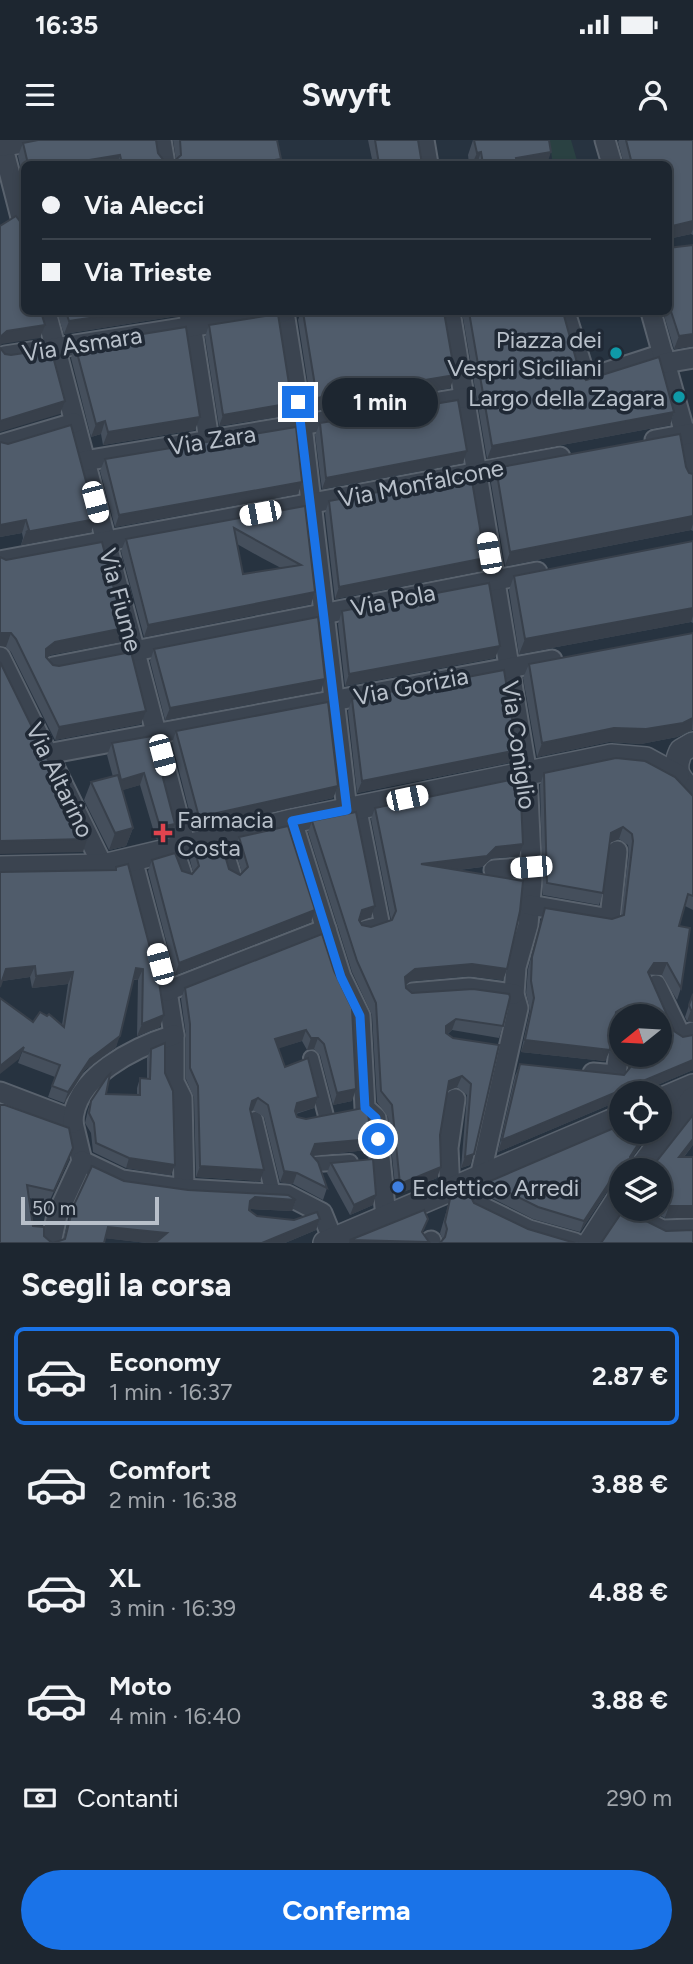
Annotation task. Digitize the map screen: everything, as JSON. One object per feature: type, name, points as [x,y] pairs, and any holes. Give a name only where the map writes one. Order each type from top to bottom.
[{"type":"street","points":[[21,222],[6,188],[2,143],[42,140]]},
{"type":"street","points":[[161,140],[164,161]]},
{"type":"street","points":[[424,140],[428,161]]},
{"type":"street","points":[[606,140],[611,161]]},
{"type":"street","name":"Via Fiume","points":[[47,315],[156,732],[181,848]]},
{"type":"street","name":"Via Asmara","points":[[5,356],[190,319],[244,315]]},
{"type":"street","points":[[284,315],[302,425],[334,701],[353,809],[382,924],[364,929]]},
{"type":"street","name":"Via Coniglio","points":[[450,315],[527,774],[531,867],[528,925],[516,967],[514,994],[517,1008],[504,1053],[480,1177]]},
{"type":"street","points":[[566,315],[586,379],[664,359],[693,358]]},
{"type":"street","points":[[652,315],[685,436],[693,479]]},
{"type":"street","points":[[190,319],[209,440]]},
{"type":"street","name":"Via Zara","points":[[84,461],[463,398]]},
{"type":"street","points":[[0,445],[74,423]]},
{"type":"street","points":[[636,443],[685,436]]},
{"type":"street","name":"Via Monfalcone","points":[[0,561],[583,453]]},
{"type":"street","name":"Via Pola","points":[[53,667],[560,567]]},
{"type":"street","name":"Via Gorizia","points":[[47,754],[574,655]]},
{"type":"street","name":"Via Altarino","points":[[0,657],[5,682],[47,754],[103,866]]},
{"type":"street","points":[[685,784],[677,761],[681,751],[693,744]]},
{"type":"street","points":[[0,861],[0,868],[103,866],[292,821],[611,756],[646,760],[685,784]]},
{"type":"street","points":[[292,821],[341,977],[360,1016],[339,1113]]},
{"type":"street","points":[[222,839],[234,877]]},
{"type":"street","points":[[181,848],[185,876]]},
{"type":"street","points":[[530,905],[610,919],[617,851]]},
{"type":"street","points":[[132,859],[167,991],[174,1035],[174,1082],[182,1098],[184,1189]]},
{"type":"street","points":[[494,870],[531,867]]},
{"type":"street","points":[[167,991],[326,929]]},
{"type":"street","points":[[656,985],[681,1037],[693,1032]]},
{"type":"street","points":[[412,993],[469,988],[514,994]]},
{"type":"street","points":[[51,1243],[57,1215],[82,1161],[73,1123],[77,1100],[107,1069],[146,1044],[174,1035]]},
{"type":"street","points":[[504,1053],[530,1067]]},
{"type":"street","points":[[311,1058],[339,1113]]},
{"type":"street","points":[[579,1072],[616,1075],[617,1068]]},
{"type":"street","points":[[672,1095],[693,1086]]},
{"type":"street","points":[[0,1094],[64,1116],[73,1123]]},
{"type":"street","points":[[649,1158],[693,1099]]},
{"type":"street","points":[[450,1191],[448,1148],[454,1100]]},
{"type":"street","points":[[339,1113],[376,1118],[386,1217]]},
{"type":"street","points":[[255,1119],[273,1194]]},
{"type":"street","points":[[82,1161],[122,1180],[184,1189],[287,1195],[309,1215],[322,1213],[329,1241],[609,1122]]},
{"type":"street","points":[[316,1164],[379,1159]]},
{"type":"street","points":[[476,1204],[529,1230],[575,1243]]},
{"type":"street","points":[[590,1243],[609,1214]]},
{"type":"street","points":[[646,1221],[663,1230],[693,1229]]},
{"type":"green space","points":[[549,140],[571,140],[577,161],[552,161]]},
{"type":"building","points":[[38,140],[156,140],[158,153],[164,161],[121,161],[120,155],[83,161],[27,161],[23,143]]},
{"type":"building","points":[[180,140],[277,140],[281,159],[174,161],[181,155]]},
{"type":"building","points":[[375,140],[418,140],[422,161],[378,161]]},
{"type":"building","points":[[474,140],[549,140],[551,152],[516,158],[516,161],[482,161],[481,152],[477,153]]},
{"type":"building","points":[[626,140],[693,140],[693,221],[672,226],[672,161],[631,161]]},
{"type":"building","points":[[16,216],[21,223],[21,315],[42,315],[45,325],[7,331],[0,337],[0,226]]},
{"type":"building","points":[[693,245],[693,334],[679,336],[672,314],[672,248]]},
{"type":"building","points":[[67,315],[110,315],[69,321]]},
{"type":"building","points":[[278,315],[292,403],[223,415],[209,325]]},
{"type":"building","points":[[303,315],[445,315],[455,375],[317,398]]},
{"type":"building","points":[[470,315],[564,315],[579,370],[586,380],[659,357],[674,412],[492,446]]},
{"type":"building","points":[[186,327],[200,417],[108,432],[105,421],[96,424],[75,345]]},
{"type":"building","points":[[0,348],[5,354],[11,355],[51,349],[65,401],[0,421]]},
{"type":"building","points":[[458,400],[467,451],[326,478],[320,423]]},
{"type":"building","points":[[71,425],[96,519],[26,532],[29,530],[26,520],[0,525],[0,442],[8,444]]},
{"type":"building","points":[[296,427],[302,482],[119,515],[105,459]]},
{"type":"building","points":[[680,434],[686,467],[689,473],[693,474],[693,516],[510,552],[496,468]]},
{"type":"building","points":[[471,475],[485,558],[339,587],[329,501]]},
{"type":"building","points":[[305,506],[315,592],[148,625],[126,539]],"holes":[[[234,528],[301,565],[243,574]]]},
{"type":"building","points":[[693,541],[693,608],[525,639],[514,576]]},
{"type":"building","points":[[102,542],[124,628],[55,642],[46,649],[46,657],[53,665],[59,666],[131,652],[146,711],[59,727],[16,639],[11,633],[0,633],[0,557],[6,560]]},
{"type":"building","points":[[489,583],[500,646],[349,674],[342,611]]},
{"type":"building","points":[[318,617],[325,679],[170,708],[154,649]]},
{"type":"building","points":[[693,633],[693,718],[683,723],[646,729],[614,728],[542,743],[529,664]]},
{"type":"building","points":[[0,662],[87,839],[0,841]]},
{"type":"building","points":[[504,670],[517,750],[362,781],[352,699]]},
{"type":"building","points":[[328,702],[338,786],[199,817],[176,731]]},
{"type":"building","points":[[152,736],[175,824],[160,827],[144,773],[121,780],[112,743]]},
{"type":"building","points":[[616,758],[645,761],[675,777],[693,796],[693,896],[688,894],[679,926],[690,928],[681,988],[667,963],[654,963],[648,972],[662,1004],[609,1004],[609,1050],[525,1040],[534,998],[531,981],[532,957],[545,908],[612,919],[624,915],[633,841],[632,834],[623,827],[611,833],[603,893],[547,883],[544,773]]},
{"type":"building","points":[[118,775],[133,828],[115,833],[91,782]]},
{"type":"building","points":[[520,778],[523,844],[496,847],[487,856],[421,864],[523,881],[520,911],[507,969],[472,964],[415,969],[405,977],[406,988],[412,993],[473,989],[509,994],[510,997],[503,1026],[456,1019],[446,1026],[446,1033],[453,1038],[499,1045],[474,1154],[465,1157],[471,1084],[462,1076],[449,1081],[440,1135],[441,1167],[400,1184],[392,1105],[381,1091],[376,1003],[357,961],[312,821],[356,812],[375,906],[362,910],[359,920],[362,925],[371,927],[392,920],[396,911],[375,808]]},
{"type":"building","points":[[288,826],[315,910],[179,963],[152,860],[175,853],[182,871],[192,874],[199,866],[194,848],[221,842],[229,869],[240,875],[248,867],[239,837]]},
{"type":"building","points":[[128,864],[159,982],[164,1015],[142,1024],[143,969],[136,968],[120,1036],[90,1059],[68,1092],[52,1086],[60,1065],[22,1051],[24,1047],[0,1066],[0,998],[33,1022],[40,1012],[47,1016],[49,1014],[64,1027],[73,972],[36,976],[35,966],[6,969],[0,987],[0,872],[116,870],[116,867]]},
{"type":"building","points":[[322,934],[334,971],[352,1008],[356,1089],[337,1093],[324,1044],[318,1038],[311,1038],[306,1030],[275,1039],[285,1067],[308,1058],[318,1097],[297,1103],[297,1117],[306,1119],[363,1108],[368,1113],[371,1139],[315,1144],[311,1154],[318,1162],[327,1188],[297,1173],[284,1171],[268,1105],[258,1098],[252,1101],[250,1109],[264,1170],[200,1166],[198,1086],[190,1068],[190,1024],[185,988]]},
{"type":"building","points":[[693,994],[693,1010],[691,1010],[689,1005]]},
{"type":"building","points":[[672,1026],[683,1037],[693,1035],[693,1060],[643,1081],[609,1081],[609,1095],[502,1140],[520,1064],[624,1075],[630,1068],[672,1068]]},
{"type":"building","points":[[165,1043],[165,1073],[173,1091],[175,1165],[129,1158],[96,1143],[94,1123],[89,1113],[91,1101],[110,1074],[106,1094],[140,1095],[140,1078],[150,1079],[151,1049]]},
{"type":"building","points":[[0,1105],[69,1128],[73,1148],[54,1191],[27,1185],[33,1226],[44,1227],[44,1236],[52,1243],[0,1243]]},
{"type":"building","points":[[693,1115],[693,1139],[679,1157],[693,1157],[693,1206],[672,1206],[672,1158],[659,1158]]},
{"type":"building","points":[[609,1130],[609,1144],[638,1144],[630,1158],[609,1158],[609,1183],[584,1221],[538,1207],[488,1182]]},
{"type":"building","points":[[373,1159],[376,1195],[354,1205],[331,1163]]},
{"type":"building","points":[[92,1166],[124,1181],[188,1190],[288,1195],[296,1200],[255,1197],[250,1201],[249,1210],[257,1216],[294,1220],[317,1212],[320,1219],[262,1243],[155,1243],[167,1233],[108,1227],[104,1243],[53,1243],[65,1239],[73,1207]]},
{"type":"building","points":[[468,1191],[474,1203],[528,1229],[575,1243],[440,1243],[447,1229],[445,1222],[450,1199]]},
{"type":"building","points":[[424,1210],[428,1219],[422,1232],[429,1242],[350,1240]]},
{"type":"building","points":[[616,1221],[646,1221],[666,1231],[693,1230],[693,1243],[601,1243]]},
{"type":"place","name":"Piazza dei Vespri Siciliani","points":[[616,353]]},
{"type":"place","name":"Largo della Zagara","points":[[679,397]]},
{"type":"place","name":"Farmacia Costa","points":[[163,833]]},
{"type":"place","name":"Eclettico Arredi","points":[[398,1187]]},
{"type":"route","points":[[298,402],[347,810],[292,821],[341,977],[360,1016],[365,1108],[376,1118],[378,1139]]}]
